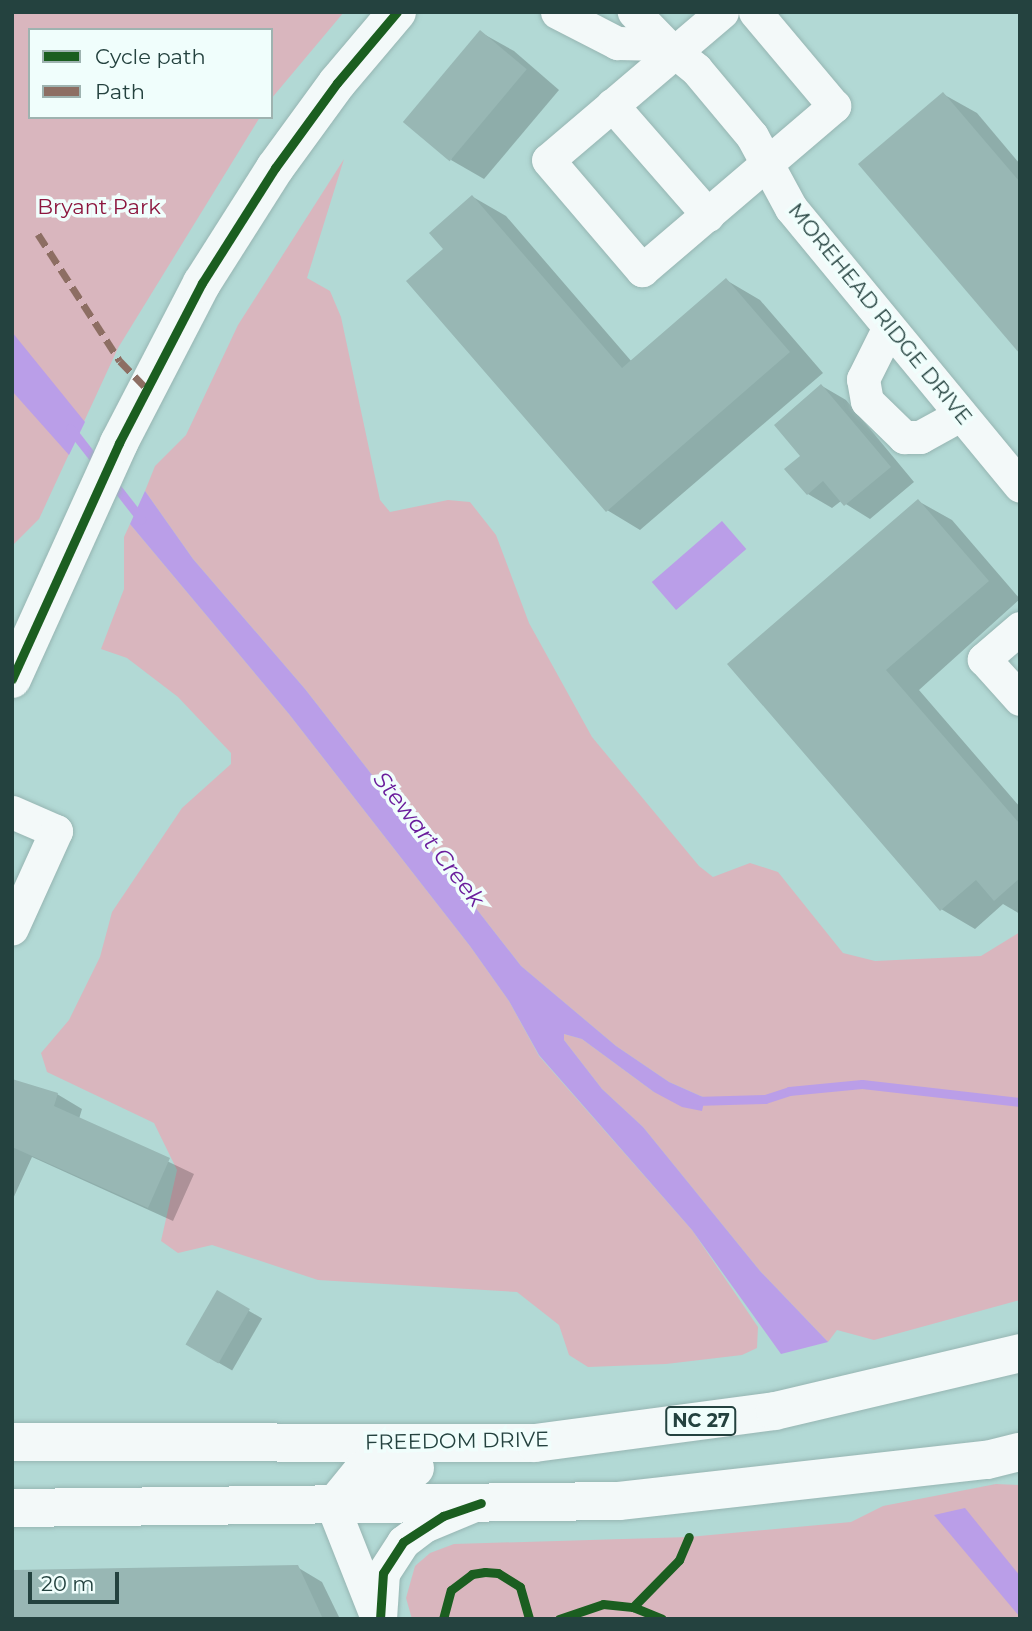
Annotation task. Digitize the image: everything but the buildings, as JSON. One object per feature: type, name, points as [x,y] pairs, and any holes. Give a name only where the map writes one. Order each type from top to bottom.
[{"type":"main road","points":[[12,679],[96,499],[119,443],[202,283],[275,168],[337,83],[397,12]]},
{"type":"main road","name":"FREEDOM DRIVE","points":[[12,1442],[535,1443],[775,1411],[1020,1353]]},
{"type":"main road","points":[[334,1507],[364,1469],[478,1467],[535,1443]]},
{"type":"main road","points":[[12,1508],[334,1507],[619,1501],[987,1460],[1020,1452]]},
{"type":"street","points":[[557,12],[617,43],[670,48]]},
{"type":"street","name":"MOREHEAD RIDGE DRIVE","points":[[634,12],[670,48],[696,68],[735,116],[768,164],[791,208],[1020,486]]},
{"type":"street","points":[[722,12],[670,48],[612,105],[548,160],[642,270],[834,106],[755,12]]},
{"type":"street","points":[[612,105],[708,215]]},
{"type":"street","points":[[888,329],[863,379],[867,401],[904,437],[920,437],[960,415]]},
{"type":"street","points":[[1020,628],[984,659],[1020,699]]},
{"type":"street","points":[[12,812],[56,831],[12,928]]},
{"type":"street","points":[[378,1619],[383,1573],[403,1542],[434,1521],[481,1503]]},
{"type":"street","points":[[334,1507],[378,1619]]},
{"type":"green space","name":"Bryant Park","points":[[12,12],[344,12],[273,97],[273,28],[28,28],[28,119],[259,119],[118,348],[39,519],[12,546]]},
{"type":"green space","points":[[344,159],[307,278],[330,291],[341,317],[380,500],[390,512],[448,500],[470,502],[496,535],[529,623],[592,737],[699,866],[713,877],[750,863],[778,872],[843,953],[875,961],[981,956],[1020,932],[1020,1300],[874,1340],[837,1330],[828,1342],[760,1271],[643,1127],[602,1089],[564,1040],[564,1034],[582,1039],[654,1092],[705,1098],[669,1082],[616,1046],[521,966],[305,689],[193,559],[145,491],[155,466],[186,435],[238,325]]},
{"type":"green space","points":[[130,524],[289,714],[470,946],[509,1001],[539,1056],[692,1230],[758,1327],[757,1348],[742,1355],[666,1364],[588,1367],[569,1355],[559,1325],[517,1292],[318,1280],[212,1245],[178,1253],[161,1241],[177,1170],[154,1123],[47,1072],[41,1053],[69,1020],[100,957],[112,912],[182,808],[231,764],[231,753],[178,697],[127,658],[101,649],[124,589],[124,537]]},
{"type":"green space","points":[[996,1484],[1020,1485],[1020,1619],[412,1619],[406,1598],[415,1566],[430,1553],[454,1544],[689,1537],[851,1522],[883,1506]]},
{"type":"shaded area","points":[[12,332],[85,422],[69,455],[12,391]]},
{"type":"shaded area","points":[[145,491],[193,559],[305,689],[521,966],[616,1046],[669,1082],[705,1098],[702,1111],[682,1107],[654,1092],[582,1039],[564,1034],[564,1040],[602,1089],[643,1127],[760,1271],[828,1342],[781,1354],[692,1230],[539,1055],[509,1001],[470,946],[289,714],[130,524]]},
{"type":"shaded area","points":[[722,521],[746,549],[676,610],[652,582]]},
{"type":"shaded area","points":[[965,1508],[1020,1576],[1020,1617],[934,1515]]},
{"type":"waterway","name":"Stewart Creek","points":[[70,428],[98,464]]},
{"type":"waterway","name":"Stewart Creek","points":[[113,483],[141,519]]},
{"type":"waterway","points":[[694,1101],[765,1099],[789,1091],[862,1084],[1020,1102]]},
{"type":"marked path","points":[[38,234],[120,361],[146,388]]},
{"type":"cycle path","points":[[12,679],[119,443],[202,283],[275,168],[337,83],[397,12]]},
{"type":"cycle path","points":[[380,1619],[383,1573],[403,1542],[443,1516],[481,1503]]},
{"type":"cycle path","points":[[633,1607],[679,1560],[689,1537]]},
{"type":"cycle path","points":[[443,1619],[451,1590],[472,1574],[485,1572],[498,1573],[520,1587],[529,1619]]},
{"type":"cycle path","points":[[559,1619],[603,1604],[633,1607],[662,1619]]}]
